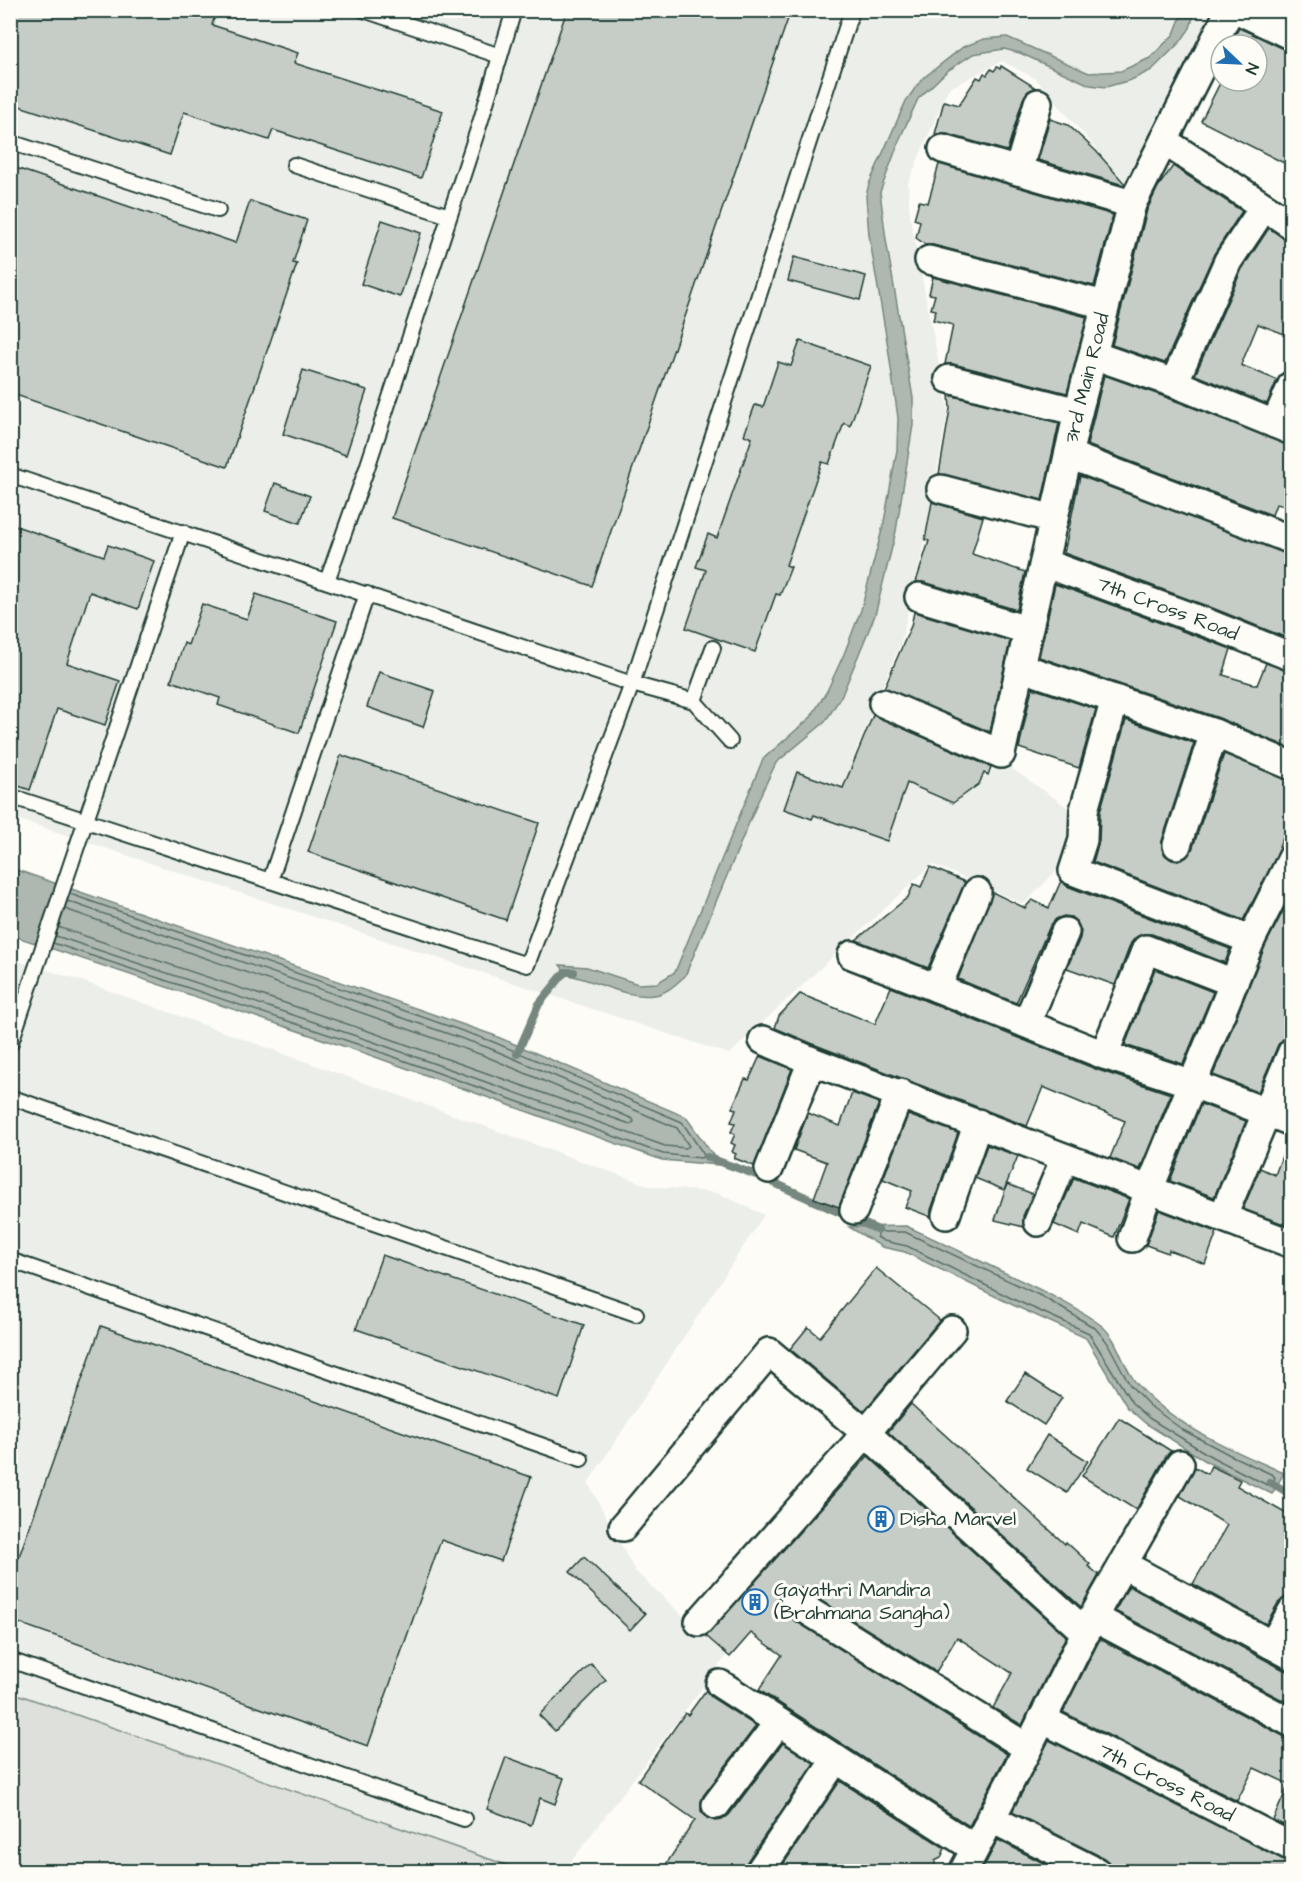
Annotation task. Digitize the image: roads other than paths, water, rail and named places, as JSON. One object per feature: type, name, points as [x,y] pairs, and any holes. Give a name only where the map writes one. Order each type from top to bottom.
[{"type":"street","name":"3rd Main Road","points":[[883,702],[1001,754],[1027,630],[1078,412],[1132,204],[1230,10]]},
{"type":"street","points":[[1238,10],[1292,36]]},
{"type":"street","points":[[1018,171],[1038,103]]},
{"type":"street","points":[[1164,141],[1292,225]]},
{"type":"street","points":[[943,149],[1132,204]]},
{"type":"street","points":[[1174,383],[1228,261],[1264,207]]},
{"type":"street","points":[[929,260],[1105,305]]},
{"type":"street","points":[[1093,355],[1174,383],[1283,427],[1292,385]]},
{"type":"street","points":[[950,379],[1078,412]]},
{"type":"street","points":[[1069,455],[1292,540]]},
{"type":"street","points":[[941,489],[1054,519]]},
{"type":"street","name":"7th Cross Road","points":[[1044,563],[1292,657]]},
{"type":"street","points":[[919,597],[1027,630]]},
{"type":"street","points":[[1020,667],[1214,733],[1292,766]]},
{"type":"street","points":[[1115,699],[1084,810],[1083,840],[1073,871],[1251,940]]},
{"type":"street","points":[[1177,846],[1214,733]]},
{"type":"street","points":[[1132,1238],[1149,1190],[1251,940],[1292,858]]},
{"type":"street","points":[[937,988],[977,892]]},
{"type":"street","points":[[1027,1022],[1065,932]]},
{"type":"street","points":[[1104,1055],[1146,949],[1233,983]]},
{"type":"street","points":[[852,955],[1027,1022],[1104,1055],[1193,1084],[1292,1122]]},
{"type":"street","points":[[763,1040],[1292,1244]]},
{"type":"street","points":[[1223,1216],[1292,1052]]},
{"type":"street","points":[[769,1169],[812,1060]]},
{"type":"street","points":[[854,1210],[900,1093]]},
{"type":"street","points":[[946,1215],[978,1123]]},
{"type":"street","points":[[1038,1222],[1065,1158]]},
{"type":"street","points":[[699,1622],[866,1433],[951,1330]]},
{"type":"street","points":[[623,1527],[769,1352],[1089,1625],[1292,1723]]},
{"type":"street","points":[[720,1684],[836,1759],[968,1860],[1028,1748],[1089,1625],[1180,1464]]},
{"type":"street","points":[[1124,1565],[1282,1650],[1292,1611]]},
{"type":"street","points":[[794,1602],[1028,1748]]},
{"type":"street","name":"7th Cross Road","points":[[1042,1719],[1292,1847]]},
{"type":"street","points":[[716,1805],[778,1723]]},
{"type":"street","points":[[759,1872],[836,1759]]},
{"type":"street","points":[[990,1818],[1097,1872]]},
{"type":"lane","points":[[364,10],[500,57]]},
{"type":"lane","points":[[327,581],[367,468],[450,216],[514,10]]},
{"type":"lane","points":[[10,796],[527,965],[632,684],[852,10]]},
{"type":"lane","points":[[10,142],[218,210]]},
{"type":"lane","points":[[294,165],[450,216]]},
{"type":"lane","points":[[10,475],[632,684],[694,701],[730,741]]},
{"type":"lane","points":[[10,1045],[183,532]]},
{"type":"lane","points":[[270,881],[367,594]]},
{"type":"lane","points":[[694,701],[713,648]]},
{"type":"lane","points":[[10,1097],[636,1314]]},
{"type":"lane","points":[[10,1260],[581,1459]]},
{"type":"lane","points":[[10,1660],[464,1819]]},
{"type":"water","points":[[1183,11],[1195,11],[1190,28],[1181,41],[1152,70],[1131,80],[1106,87],[1090,85],[1020,53],[1004,49],[973,54],[946,72],[918,99],[880,192],[913,398],[913,425],[896,531],[875,615],[842,695],[825,722],[776,763],[685,976],[663,993],[643,995],[621,992],[568,975],[560,965],[587,967],[638,984],[657,983],[675,972],[763,759],[811,717],[827,691],[844,654],[861,610],[884,522],[897,450],[898,418],[869,235],[866,196],[869,184],[906,101],[922,79],[963,47],[984,39],[1007,37],[1089,73],[1121,71],[1150,58],[1174,34]]},
{"type":"water","points":[[11,868],[493,1035],[686,1117],[720,1165],[662,1160],[367,1054],[11,935]]},
{"type":"water","points":[[906,1226],[1041,1290],[1098,1323],[1111,1336],[1137,1384],[1169,1413],[1206,1436],[1284,1473],[1272,1494],[1209,1463],[1145,1423],[1127,1407],[1086,1338],[905,1252],[882,1247],[849,1227]]},
{"type":"waterway","points":[[517,1054],[539,1004],[565,972],[574,972]]},
{"type":"waterway","points":[[707,1157],[759,1176],[878,1230]]},
{"type":"waterway","points":[[1270,1482],[1292,1495]]},
{"type":"place","name":"Disha Marvel","points":[[881,1519]]},
{"type":"place","name":"Gayathri Mandira (Brahmana Sangha)","points":[[755,1602]]}]
